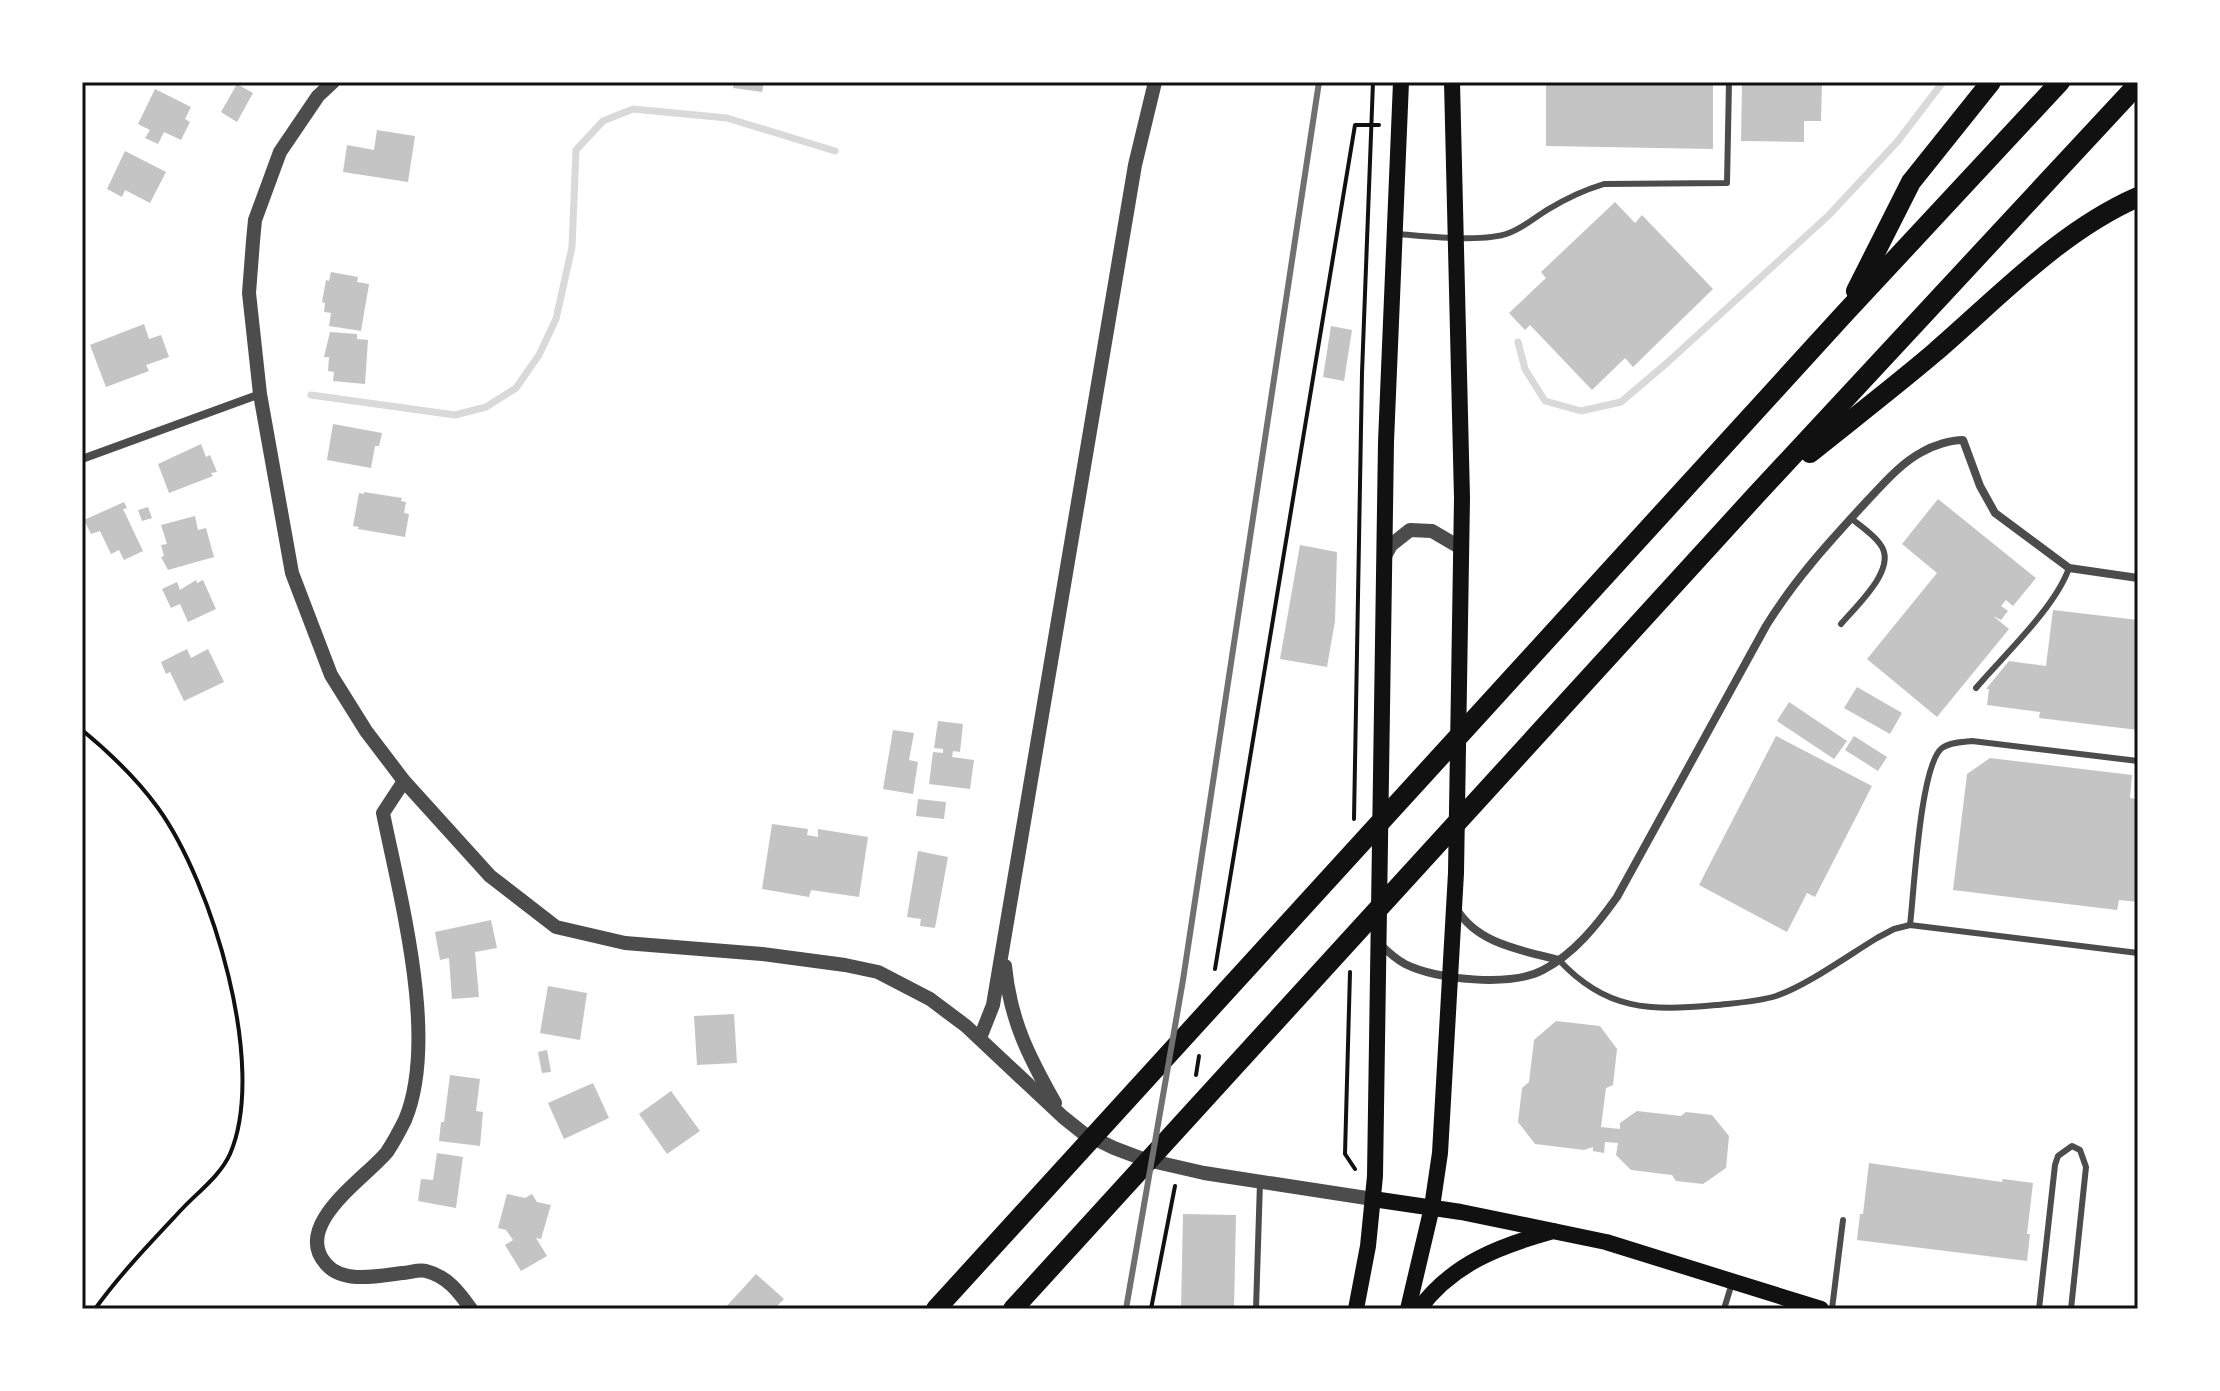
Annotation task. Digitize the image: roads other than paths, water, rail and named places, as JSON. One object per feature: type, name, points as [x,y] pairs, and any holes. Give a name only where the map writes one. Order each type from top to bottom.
[{"type":"highway","points":[[1845,313],[1911,182],[1991,82]]},
{"type":"highway","points":[[936,1309],[1845,313],[2060,82]]},
{"type":"highway","points":[[1013,1309],[1756,495],[2138,84]]},
{"type":"highway","points":[[1756,495],[1934,353],[2077,232],[2138,197]]},
{"type":"main road","points":[[1356,1309],[1373,1199],[1386,442],[1401,82]]},
{"type":"main road","points":[[1408,1309],[1432,1207],[1440,1153],[1455,907],[1461,548],[1452,82]]},
{"type":"main road","points":[[1373,1199],[1556,1230],[1635,1250],[1821,1309]]},
{"type":"main road","points":[[1419,1309],[1438,1285],[1466,1264],[1506,1245],[1556,1230]]},
{"type":"street","points":[[333,82],[318,96],[280,152],[255,220],[249,293],[260,394],[292,573],[331,675],[366,731],[404,781],[490,876],[556,927],[625,943],[762,954],[878,972],[930,999],[980,1038],[1083,1133],[1143,1159],[1260,1182],[1373,1199]]},
{"type":"street","points":[[980,1038],[993,1005],[1135,165],[1155,82]]},
{"type":"street","points":[[82,459],[260,394]]},
{"type":"street","points":[[1379,943],[1402,962],[1450,976],[1513,979],[1529,976],[1559,960],[1599,922],[1617,897],[1766,626],[1805,567],[1887,481],[1922,452],[1954,440],[1963,440],[1980,486],[1995,513],[2069,568],[2138,578]]},
{"type":"street","points":[[1384,558],[1391,545],[1410,530],[1432,531],[1461,548]]},
{"type":"street","points":[[404,781],[383,813],[412,963],[418,1044],[416,1088],[404,1123],[386,1153],[347,1189],[322,1221],[317,1246],[326,1264],[343,1276],[423,1270],[457,1288],[471,1309]]},
{"type":"street","points":[[1455,907],[1471,929],[1483,936],[1559,960]]},
{"type":"street","points":[[1003,944],[1013,1017],[1030,1057],[1063,1117]]},
{"type":"lane","points":[[1395,234],[1457,238],[1505,235],[1518,230],[1546,210],[1604,184],[1727,183],[1729,82]]},
{"type":"lane","points":[[1841,624],[1880,577],[1885,565],[1886,554],[1880,543],[1851,518]]},
{"type":"lane","points":[[1976,688],[2047,606],[2064,583],[2069,568]]},
{"type":"lane","points":[[1910,925],[1928,775],[1942,748],[1957,742],[1972,741],[2138,761]]},
{"type":"lane","points":[[1559,960],[1576,979],[1596,993],[1620,1003],[1687,1008],[1776,996],[1877,938],[1910,925],[2138,953]]},
{"type":"lane","points":[[2039,1309],[2055,1165],[2058,1156],[2072,1146],[2080,1150],[2086,1167],[2071,1309]]},
{"type":"lane","points":[[1256,1309],[1260,1182]]},
{"type":"lane","points":[[1832,1309],[1843,1220]]},
{"type":"lane","points":[[1724,1309],[1732,1283]]},
{"type":"waterway","points":[[1518,342],[1525,369],[1545,401],[1581,411],[1621,402],[1829,215],[1897,142],[1943,82]]},
{"type":"waterway","points":[[311,395],[455,415],[486,407],[516,388],[539,355],[556,319],[572,247],[576,150],[603,121],[633,109],[727,118],[835,151]]},
{"type":"railway","points":[[1126,1309],[1183,980],[1319,82]]}]
